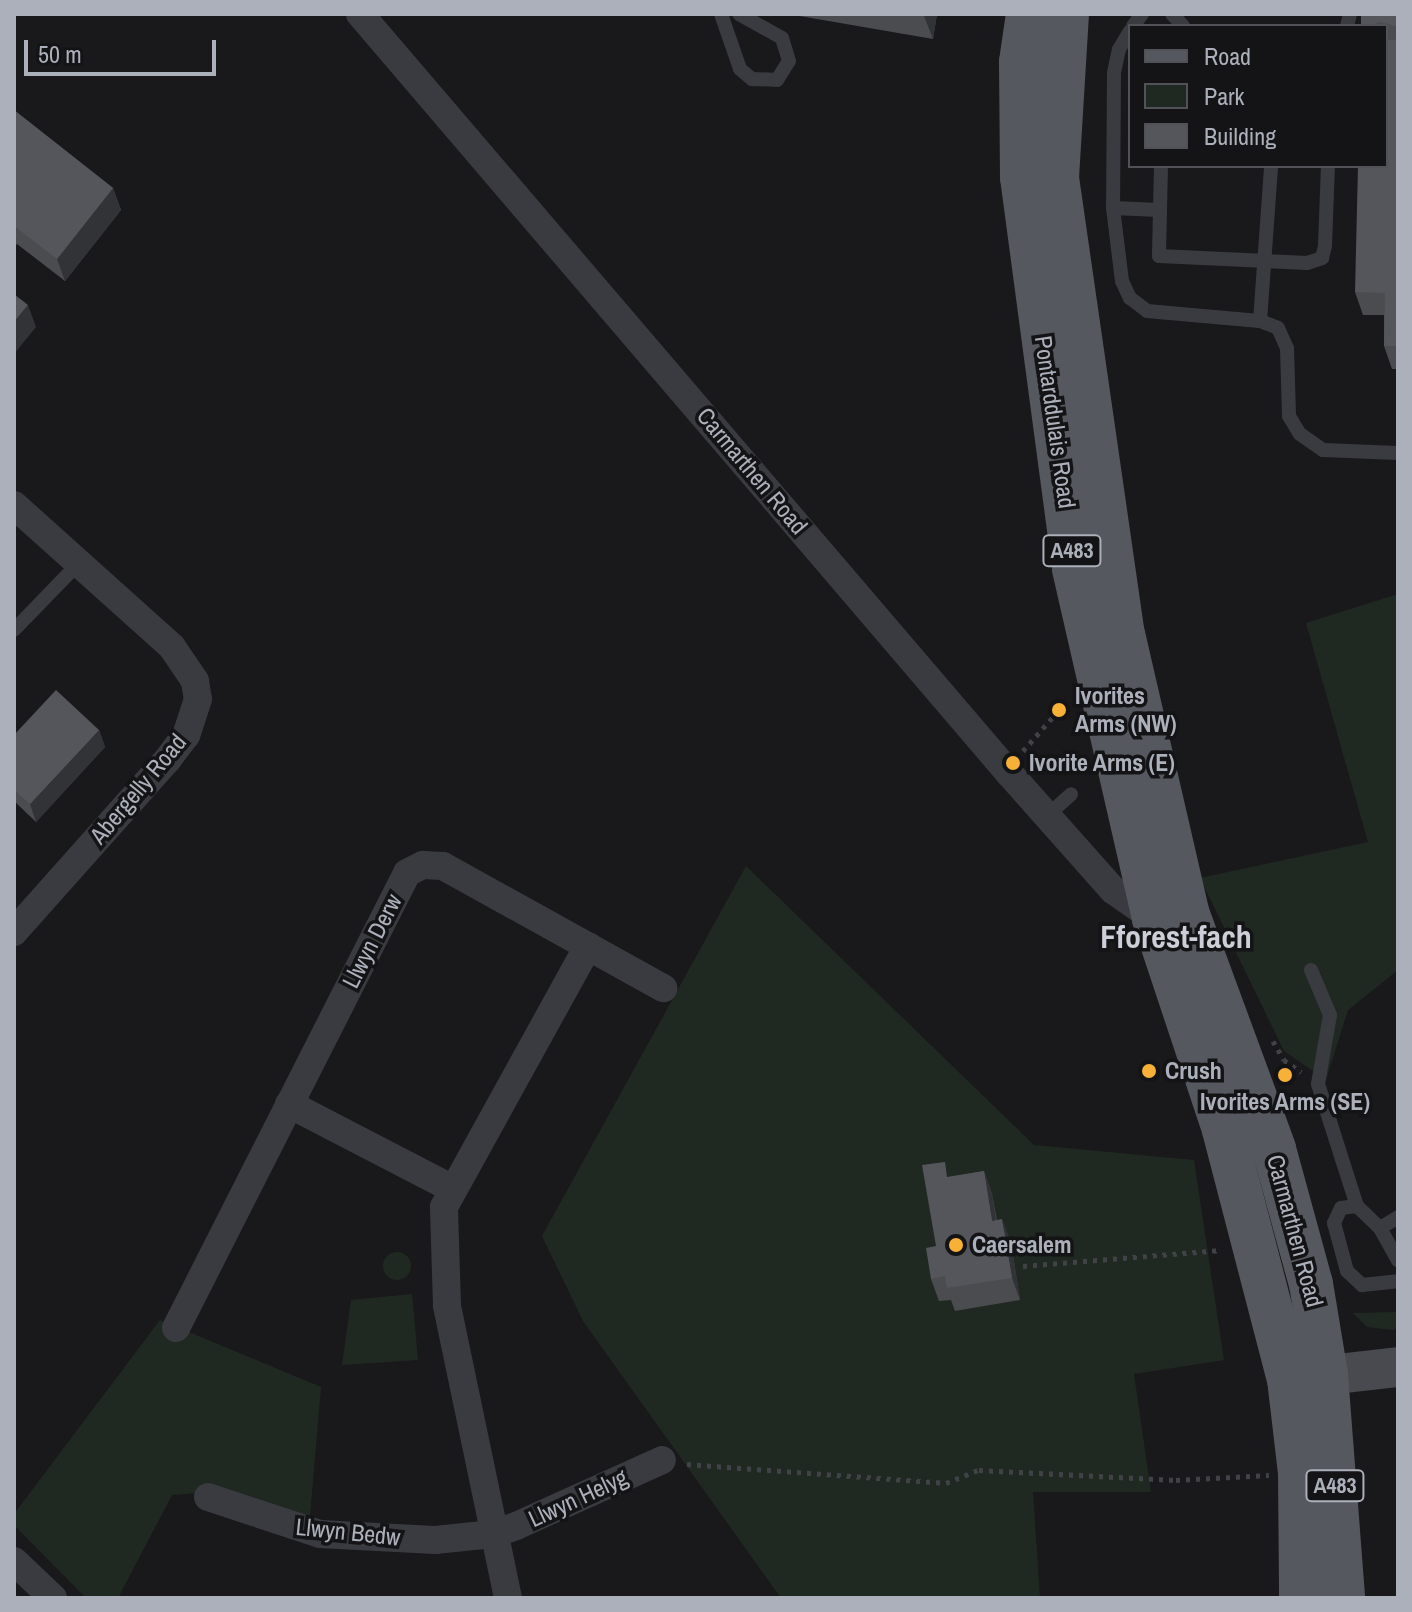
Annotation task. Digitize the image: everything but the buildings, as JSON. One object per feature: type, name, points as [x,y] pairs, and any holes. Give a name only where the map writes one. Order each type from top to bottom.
[{"type":"main road","name":"Pontarddulais Road","points":[[1028,14],[1021,62],[1022,177],[1074,569],[1170,916]]},
{"type":"main road","name":"Pontarddulais Road","points":[[1067,14],[1060,71],[1059,194],[1123,634],[1170,916]]},
{"type":"main road","name":"Carmarthen Road","points":[[1170,916],[1210,1085],[1255,1249],[1308,1377],[1343,1598]]},
{"type":"main road","name":"Carmarthen Road","points":[[1170,916],[1274,1149],[1311,1284],[1308,1377],[1300,1473],[1301,1598]]},
{"type":"street","name":"Carmarthen Road","points":[[360,14],[1113,890],[1170,916]]},
{"type":"street","name":"Abergelly Road","points":[[14,505],[186,665],[195,681],[195,715],[168,759],[14,932]]},
{"type":"street","name":"Llwyn Derw","points":[[176,1328],[407,873],[423,865],[443,866],[663,988]]},
{"type":"street","points":[[508,1598],[442,1268],[444,1207],[451,1188],[588,946]]},
{"type":"street","points":[[289,1104],[451,1188]]},
{"type":"street","points":[[1308,1377],[1398,1367]]},
{"type":"street","name":"Llwyn Helyg","points":[[493,1534],[662,1460]]},
{"type":"street","name":"Llwyn Bedw","points":[[208,1497],[320,1534],[435,1540],[493,1534]]},
{"type":"street","points":[[14,1561],[53,1598]]},
{"type":"lane","points":[[721,14],[740,69],[752,79],[777,80],[789,61],[782,38],[739,14]]},
{"type":"lane","points":[[1128,34],[1119,49],[1114,73],[1113,208],[1122,281],[1130,298],[1147,311],[1260,321],[1278,328],[1287,348],[1289,416],[1300,434],[1323,450],[1398,453]]},
{"type":"lane","points":[[1161,168],[1159,256],[1307,263],[1322,258],[1328,168]]},
{"type":"lane","points":[[1260,321],[1271,168]]},
{"type":"lane","points":[[1113,208],[1159,210]]},
{"type":"lane","points":[[14,630],[79,563]]},
{"type":"lane","points":[[1048,815],[1071,794]]},
{"type":"lane","points":[[1311,970],[1330,1015],[1318,1084],[1357,1206],[1380,1228],[1398,1260]]},
{"type":"lane","points":[[1357,1206],[1341,1208],[1334,1223],[1347,1271],[1362,1285],[1393,1283]]},
{"type":"lane","points":[[1380,1228],[1398,1217]]},
{"type":"path","points":[[1013,763],[1059,710]]},
{"type":"path","points":[[1023,1266],[1255,1249]]},
{"type":"path","points":[[662,1460],[946,1483],[979,1470],[1176,1480],[1300,1473]]},
{"type":"green space","points":[[1398,594],[1398,970],[1348,1010],[1326,1080],[1284,1051],[1200,878],[1368,842],[1306,623]]},
{"type":"green space","points":[[746,866],[1034,1145],[1194,1160],[1224,1360],[1134,1374],[1151,1492],[1033,1492],[1040,1598],[781,1598],[583,1321],[542,1236]]},
{"type":"green space","points":[[397,1252],[407,1256],[411,1266],[407,1276],[397,1280],[387,1276],[383,1266],[387,1256]]},
{"type":"green space","points":[[412,1294],[418,1360],[342,1365],[351,1300]]},
{"type":"green space","points":[[1397,1312],[1398,1328],[1393,1330],[1367,1327],[1353,1313]]},
{"type":"green space","points":[[160,1320],[321,1387],[309,1528],[199,1493],[172,1495],[118,1598],[86,1598],[14,1525],[14,1514]]},
{"type":"place","name":"Ivorites Arms (NW)","points":[[1059,710]]},
{"type":"place","name":"Ivorite Arms (E)","points":[[1013,763]]},
{"type":"place","name":"Crush","points":[[1149,1071]]},
{"type":"place","name":"Ivorites Arms (SE)","points":[[1285,1075]]},
{"type":"place","name":"Caersalem","points":[[956,1245]]},
{"type":"district","name":"Fforest-fach","points":[[1176,937]]}]
